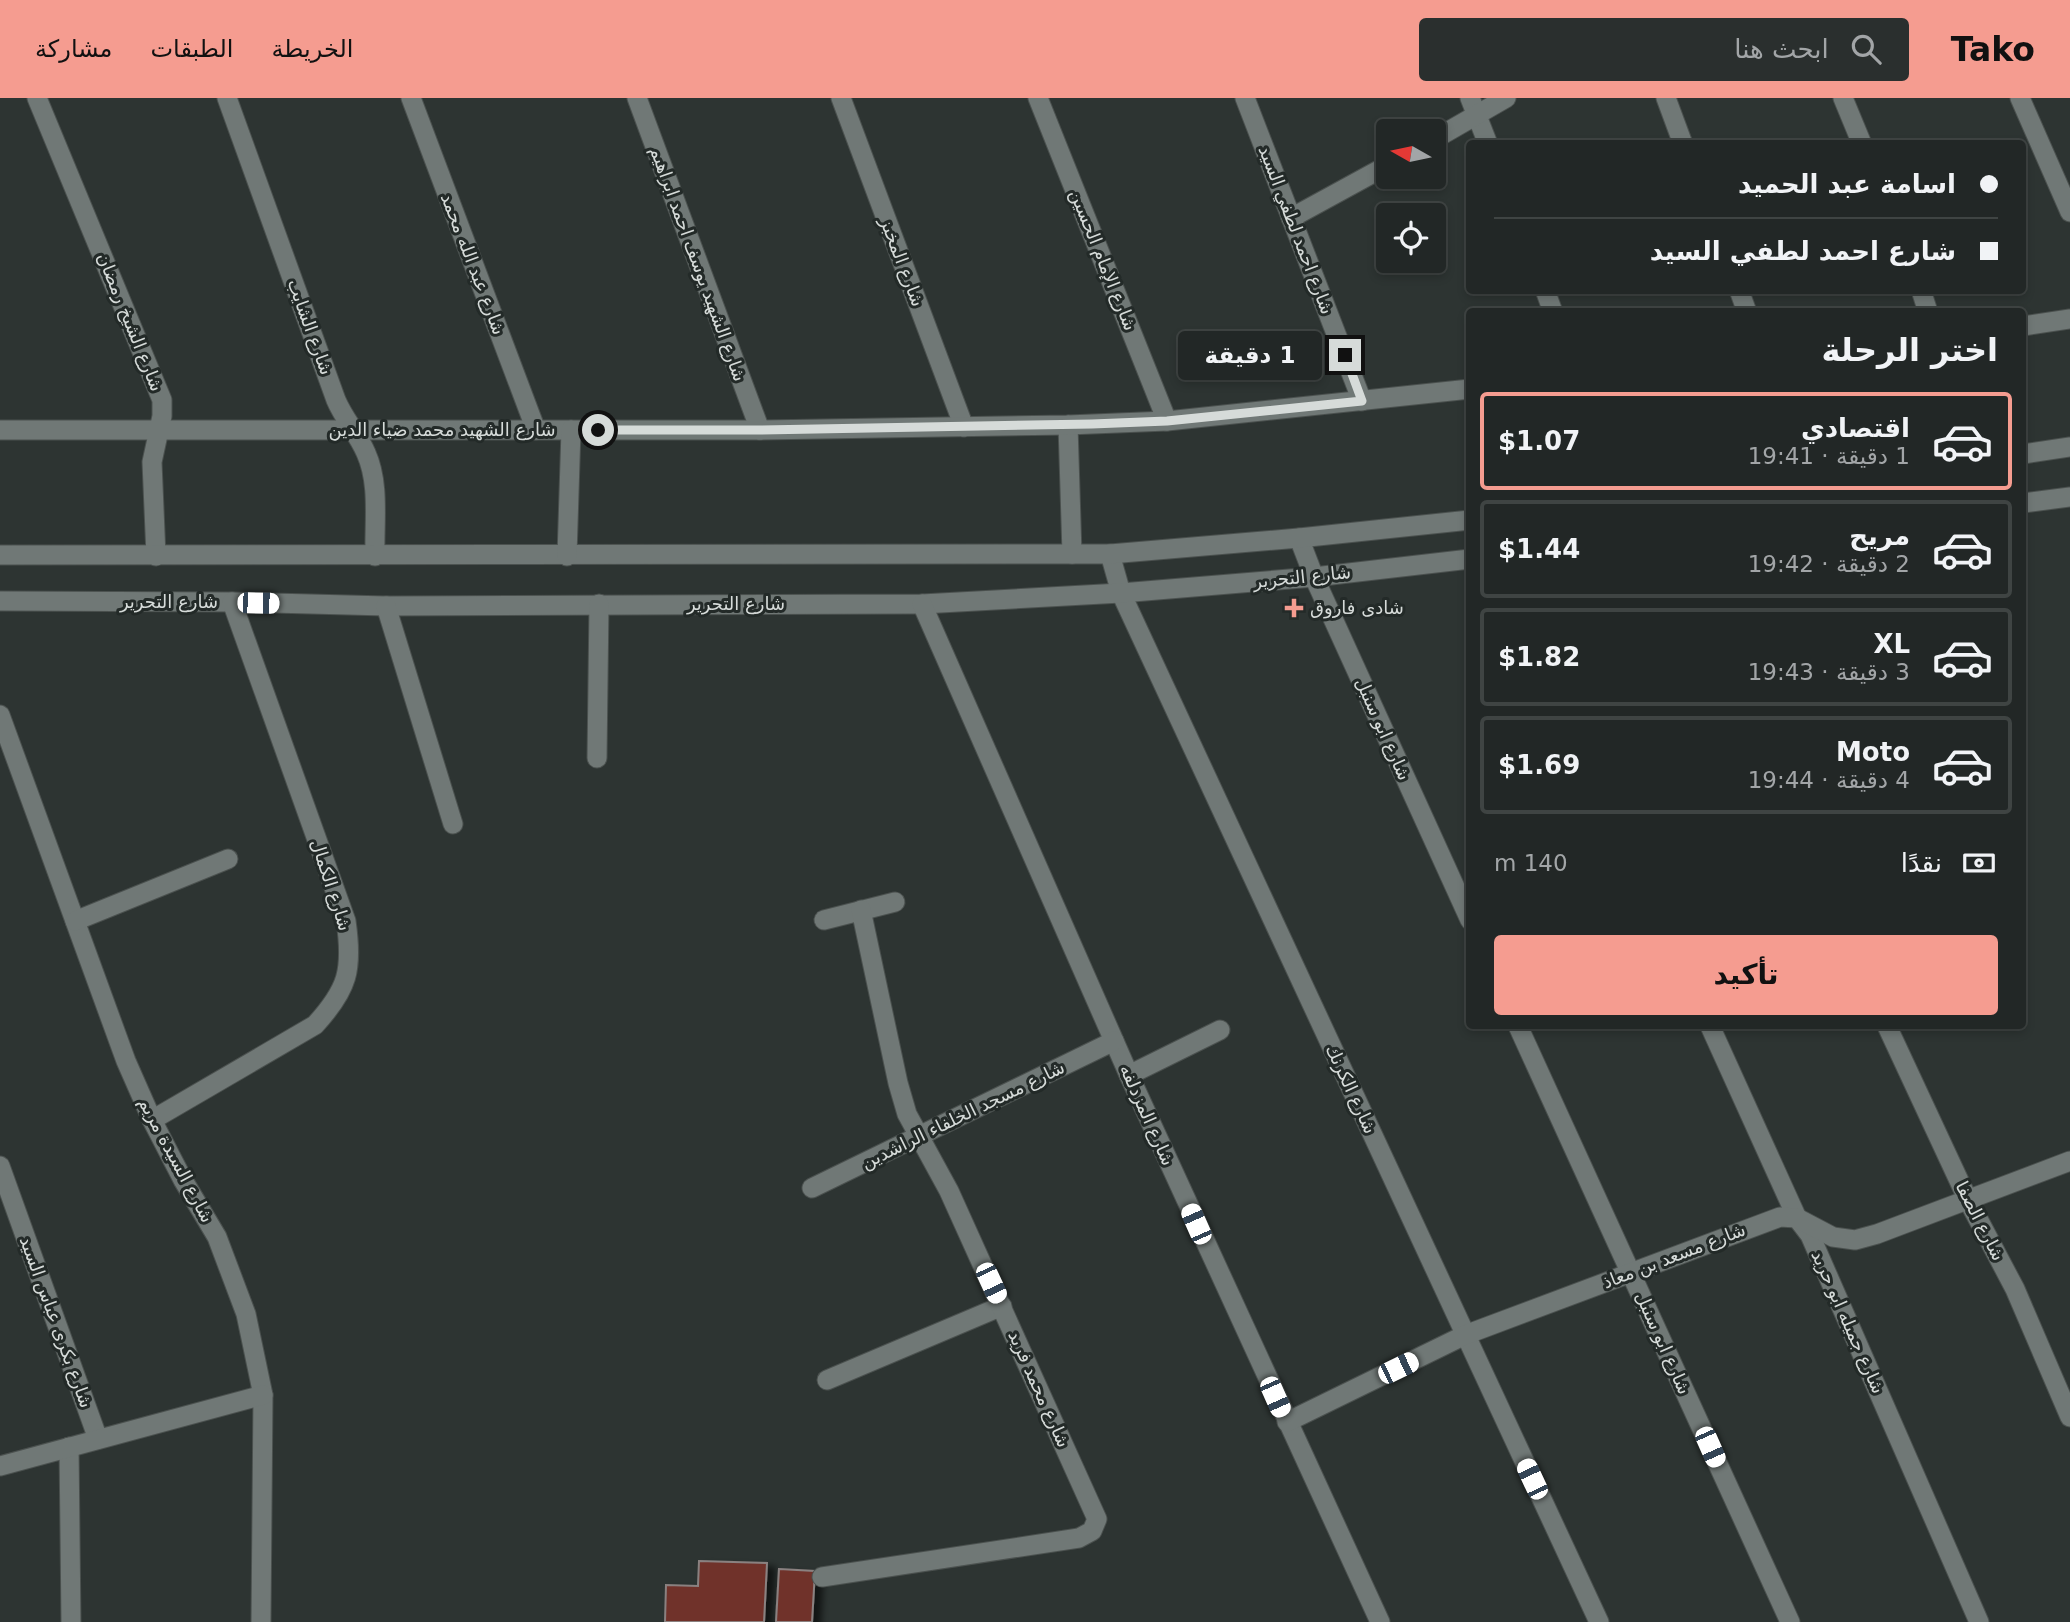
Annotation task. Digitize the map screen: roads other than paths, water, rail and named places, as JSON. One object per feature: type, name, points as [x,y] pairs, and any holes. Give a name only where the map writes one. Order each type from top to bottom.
[{"type":"street","name":"شارع الشيخ رمضان","points":[[37,98],[159,393],[162,416],[152,462],[156,556]]},
{"type":"street","name":"شارع الشايب","points":[[227,98],[342,416],[365,451],[374,474],[375,556]]},
{"type":"street","name":"شارع عبد الله محمد","points":[[411,98],[536,430]]},
{"type":"street","name":"شارع الشهيد يوسف احمد ابراهيم","points":[[636,98],[760,430]]},
{"type":"street","name":"شارع المخبز","points":[[841,98],[964,427]]},
{"type":"street","name":"شارع الإمام الحسين","points":[[1038,98],[1167,421]]},
{"type":"street","name":"شارع احمد لطفي السيد","points":[[1245,98],[1362,401]]},
{"type":"street","points":[[1446,130],[1474,107],[1506,98]]},
{"type":"street","points":[[1666,98],[1682,140]]},
{"type":"street","points":[[1843,98],[1860,140]]},
{"type":"street","points":[[2020,98],[2070,212]]},
{"type":"street","points":[[1474,107],[1486,140]]},
{"type":"street","points":[[1291,218],[1376,172]]},
{"type":"street","points":[[2026,326],[2070,319]]},
{"type":"street","name":"شارع الشهيد محمد ضياء الدين","points":[[0,430],[760,430],[1068,425],[1167,421],[1466,389]]},
{"type":"street","points":[[1068,425],[1072,554]]},
{"type":"street","points":[[567,556],[571,430]]},
{"type":"street","points":[[2026,454],[2070,447]]},
{"type":"street","points":[[2026,503],[2070,497]]},
{"type":"street","points":[[0,555],[1110,554],[1466,520]]},
{"type":"street","name":"شارع ابو سنبل","points":[[1299,538],[1314,577],[1466,910]]},
{"type":"street","name":"شارع الكرنك","points":[[1110,554],[1121,593],[1599,1622]]},
{"type":"street","name":"شارع التحرير","points":[[0,601],[386,606],[922,604],[1121,593],[1314,577],[1466,559]]},
{"type":"street","name":"شارع الكمال","points":[[152,1120],[315,1025],[334,1004],[346,978],[350,950],[346,921],[232,603]]},
{"type":"street","points":[[597,758],[599,604]]},
{"type":"street","name":"شارع المزدلفه","points":[[922,604],[1129,1075],[1380,1622]]},
{"type":"street","points":[[386,606],[453,824]]},
{"type":"street","name":"شارع السيدة مريم","points":[[0,715],[126,1061],[183,1180],[217,1237],[246,1314],[262,1395],[261,1622]]},
{"type":"street","points":[[75,920],[228,859]]},
{"type":"street","points":[[824,920],[895,902]]},
{"type":"street","name":"شارع محمد فريد","points":[[822,1577],[1079,1538],[1092,1531],[1097,1519],[949,1191],[907,1114],[861,910]]},
{"type":"street","name":"شارع ابو سنبل","points":[[1519,1029],[1790,1622]]},
{"type":"street","name":"شارع جميله ابو حريد","points":[[1711,1029],[1797,1217],[1810,1235],[1979,1622]]},
{"type":"street","name":"شارع الصفا","points":[[1887,1029],[1968,1200],[2015,1289],[2070,1417]]},
{"type":"street","points":[[1129,1075],[1220,1030]]},
{"type":"street","name":"شارع مسجد الخلفاء الراشدين","points":[[812,1188],[1114,1041]]},
{"type":"street","points":[[1797,1217],[1833,1237],[1855,1240],[2070,1161]]},
{"type":"street","name":"شارع بكرى عباس السيد","points":[[0,1166],[99,1439]]},
{"type":"street","name":"شارع مسعد بن معاذ","points":[[1287,1422],[1465,1335],[1772,1219],[1797,1217]]},
{"type":"street","points":[[827,1380],[1002,1306]]},
{"type":"street","points":[[0,1466],[262,1395]]},
{"type":"street","points":[[69,1447],[71,1622]]},
{"type":"place","name":"شادى فاروق","points":[[1294,608]]}]
